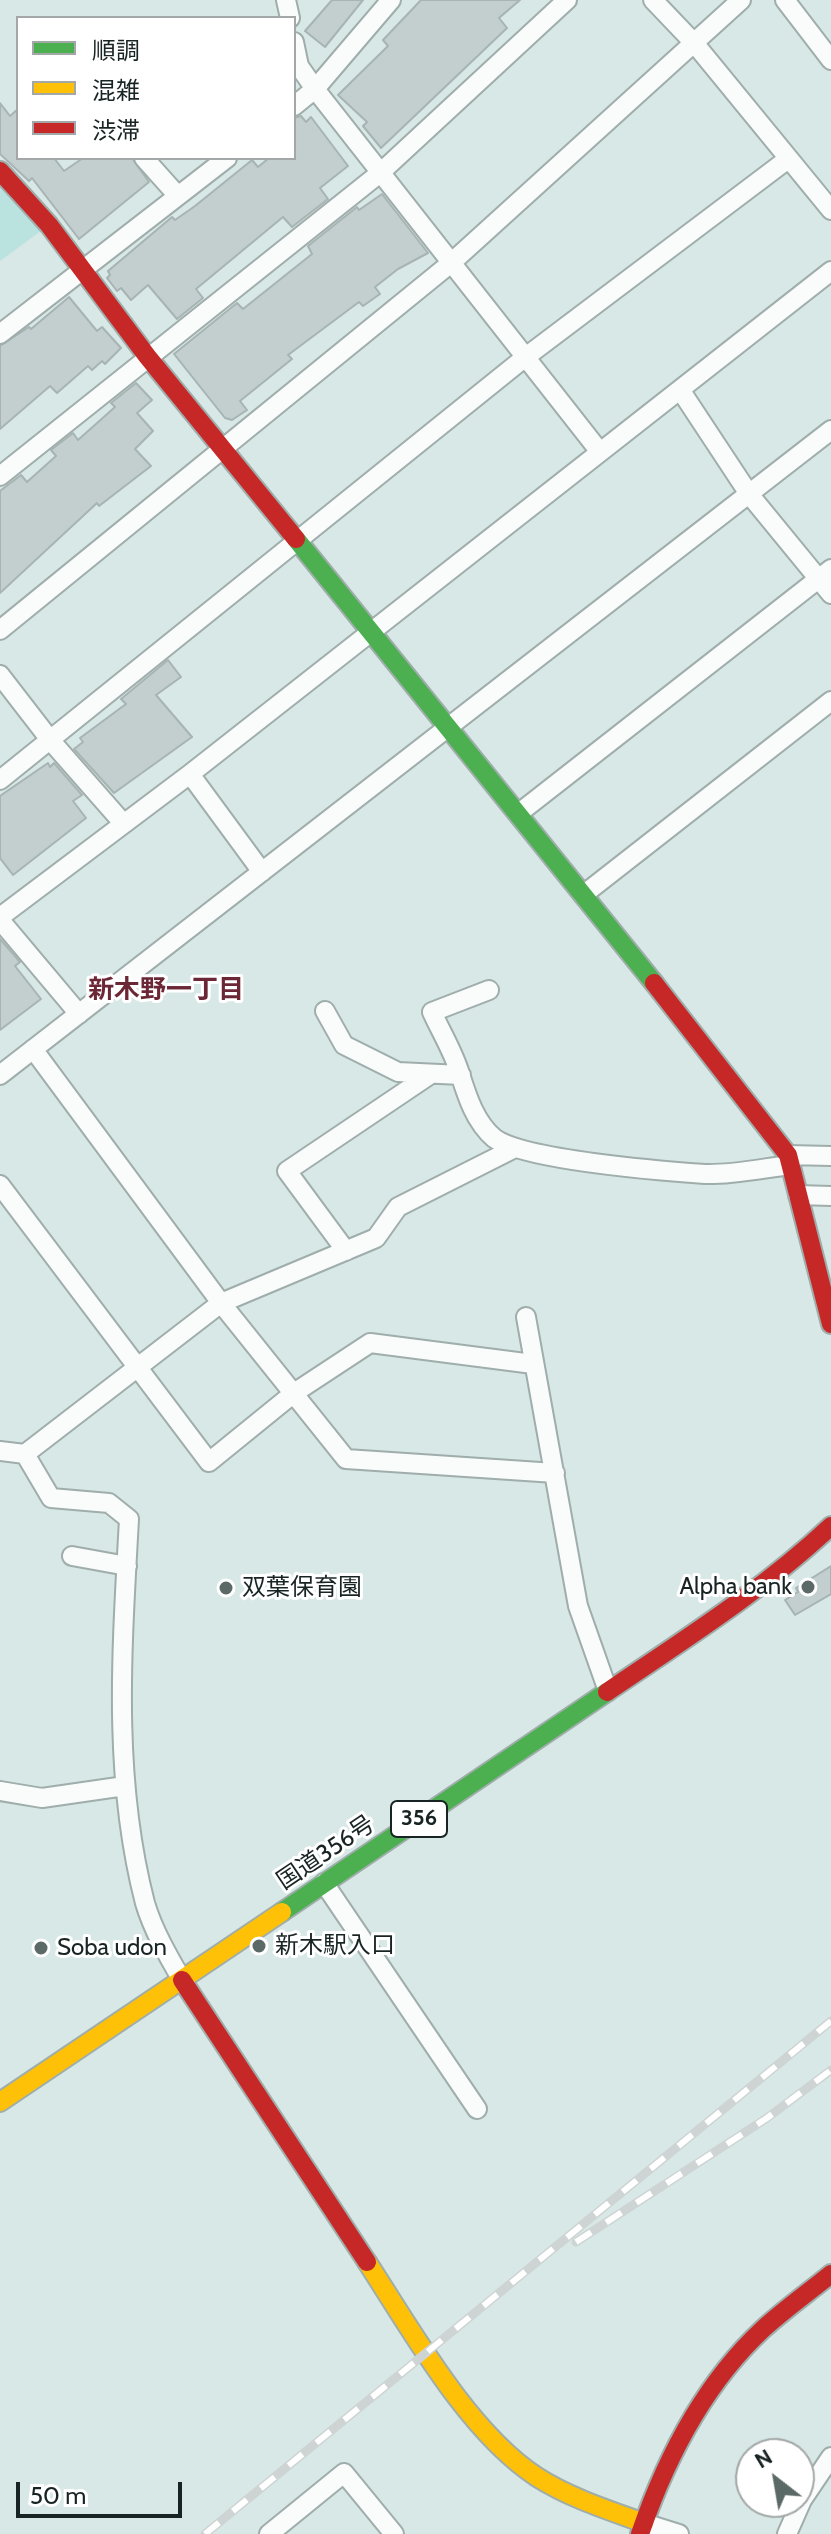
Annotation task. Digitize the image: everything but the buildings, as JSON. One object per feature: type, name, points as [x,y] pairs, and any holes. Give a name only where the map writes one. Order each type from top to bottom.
[{"type":"main road","points":[[0,171],[49,225],[147,356],[519,813],[790,1160],[831,1324]]},
{"type":"main road","name":"国道356号","points":[[0,2102],[749,1596],[829,1536]]},
{"type":"main road","points":[[182,1980],[426,2353],[496,2445],[537,2477],[642,2529],[680,2438],[709,2394],[755,2337],[831,2274]]},
{"type":"street","points":[[296,104],[315,89],[391,0]]},
{"type":"street","points":[[0,476],[380,173],[567,0]]},
{"type":"street","points":[[653,0],[695,44],[831,210]]},
{"type":"street","points":[[0,630],[221,447],[451,263],[741,0]]},
{"type":"street","points":[[785,0],[831,60]]},
{"type":"street","points":[[296,52],[299,66],[315,89],[523,359],[600,452]]},
{"type":"street","points":[[0,780],[523,359],[788,159]]},
{"type":"street","points":[[146,160],[178,196]]},
{"type":"street","points":[[0,334],[224,160]]},
{"type":"street","points":[[79,1014],[0,918],[190,774],[831,271]]},
{"type":"street","points":[[681,391],[749,494],[825,574],[831,594]]},
{"type":"street","points":[[0,1075],[831,430]]},
{"type":"street","points":[[519,813],[825,574]]},
{"type":"street","points":[[0,675],[51,741],[123,823]]},
{"type":"street","points":[[583,895],[831,701]]},
{"type":"street","points":[[190,774],[262,872]]},
{"type":"street","points":[[489,990],[432,1012],[461,1075],[462,1088],[479,1120],[493,1137],[513,1149],[543,1156],[708,1174],[831,1156]]},
{"type":"street","points":[[325,1011],[344,1045],[398,1072],[461,1075]]},
{"type":"street","points":[[33,1049],[221,1303],[346,1459],[555,1473]]},
{"type":"street","points":[[346,1251],[287,1171],[431,1074]]},
{"type":"street","points":[[0,1451],[25,1454],[221,1303],[376,1238],[398,1207],[513,1149]]},
{"type":"street","points":[[0,1185],[209,1462],[294,1393],[370,1343],[533,1364]]},
{"type":"street","points":[[798,1195],[831,1196]]},
{"type":"street","points":[[526,1317],[578,1606],[608,1691]]},
{"type":"street","points":[[25,1454],[51,1498],[109,1503],[129,1519],[120,1701],[125,1786],[145,1904],[182,1980]]},
{"type":"street","points":[[72,1556],[127,1566]]},
{"type":"street","points":[[0,1791],[42,1798],[125,1786]]},
{"type":"street","points":[[324,1883],[477,2109]]},
{"type":"street","points":[[787,2534],[802,2500],[831,2457]]},
{"type":"street","points":[[269,2534],[344,2473],[394,2534]]},
{"type":"street","points":[[642,2529],[679,2534]]},
{"type":"shaded area","points":[[0,171],[49,225],[0,261]]},
{"type":"railway","points":[[205,2534],[831,2021]]},
{"type":"railway","points":[[576,2242],[767,2118],[831,2070]]},
{"type":"traffic: fast","points":[[296,539],[654,983]]},
{"type":"traffic: fast","points":[[282,1912],[607,1692]]},
{"type":"traffic: slow","points":[[0,2102],[282,1912]]},
{"type":"traffic: slow","points":[[367,2262],[443,2378],[488,2434],[512,2458],[563,2491],[644,2523]]},
{"type":"traffic: jam","points":[[0,171],[49,225],[147,356],[296,539]]},
{"type":"traffic: jam","points":[[654,983],[788,1155],[831,1324]]},
{"type":"traffic: jam","points":[[607,1692],[751,1593],[831,1526]]},
{"type":"traffic: jam","points":[[182,1980],[367,2262]]},
{"type":"traffic: jam","points":[[640,2534],[675,2450],[705,2398],[742,2350],[763,2329],[831,2274]]},
{"type":"place","name":"Alpha bank","points":[[808,1587]]},
{"type":"place","name":"双葉保育園","points":[[226,1588]]},
{"type":"place","name":"新木駅入口","points":[[259,1946]]},
{"type":"place","name":"Soba udon","points":[[41,1948]]},
{"type":"district","name":"新木野一丁目","points":[[166,990]]}]
